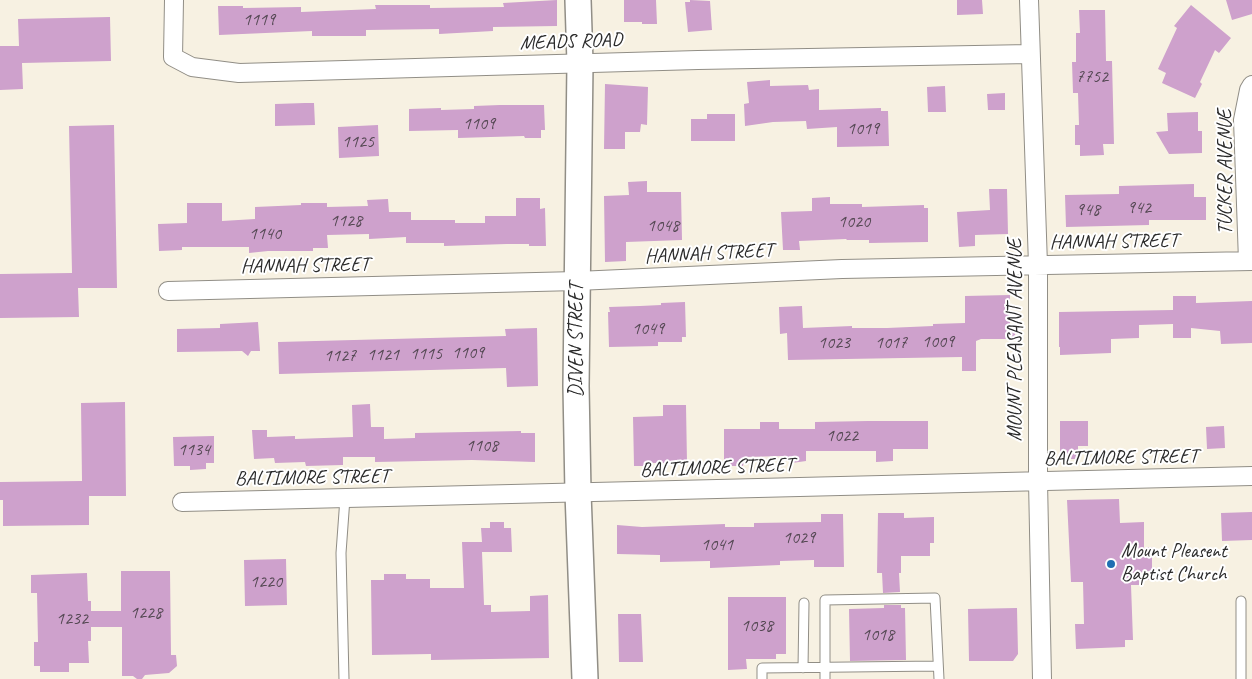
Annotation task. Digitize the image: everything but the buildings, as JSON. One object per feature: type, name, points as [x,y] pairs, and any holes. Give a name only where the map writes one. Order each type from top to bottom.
[{"type":"main road","name":"DIVEN STREET","points":[[578,0],[580,64],[577,281],[578,493],[585,679]]},
{"type":"street","name":"MEADS ROAD","points":[[174,0],[173,57],[192,67],[239,73],[1030,54]]},
{"type":"street","name":"MOUNT PLEASANT AVENUE","points":[[1029,0],[1038,265],[1038,481],[1042,679]]},
{"type":"street","name":"TUCKER AVENUE","points":[[1250,261],[1243,120],[1249,90],[1252,85]]},
{"type":"street","name":"HANNAH STREET","points":[[168,290],[577,281],[842,269],[1250,261]]},
{"type":"street","name":"BALTIMORE STREET","points":[[182,502],[1252,476]]},
{"type":"lane","points":[[344,679],[340,553],[345,498]]},
{"type":"lane","points":[[826,679],[824,600],[935,598],[938,679]]},
{"type":"lane","points":[[1241,601],[1242,679]]},
{"type":"lane","points":[[803,668],[804,603]]},
{"type":"lane","points":[[762,679],[762,668],[938,666]]},
{"type":"place","name":"Mount Pleasent Baptist Church","points":[[1111,564]]}]
